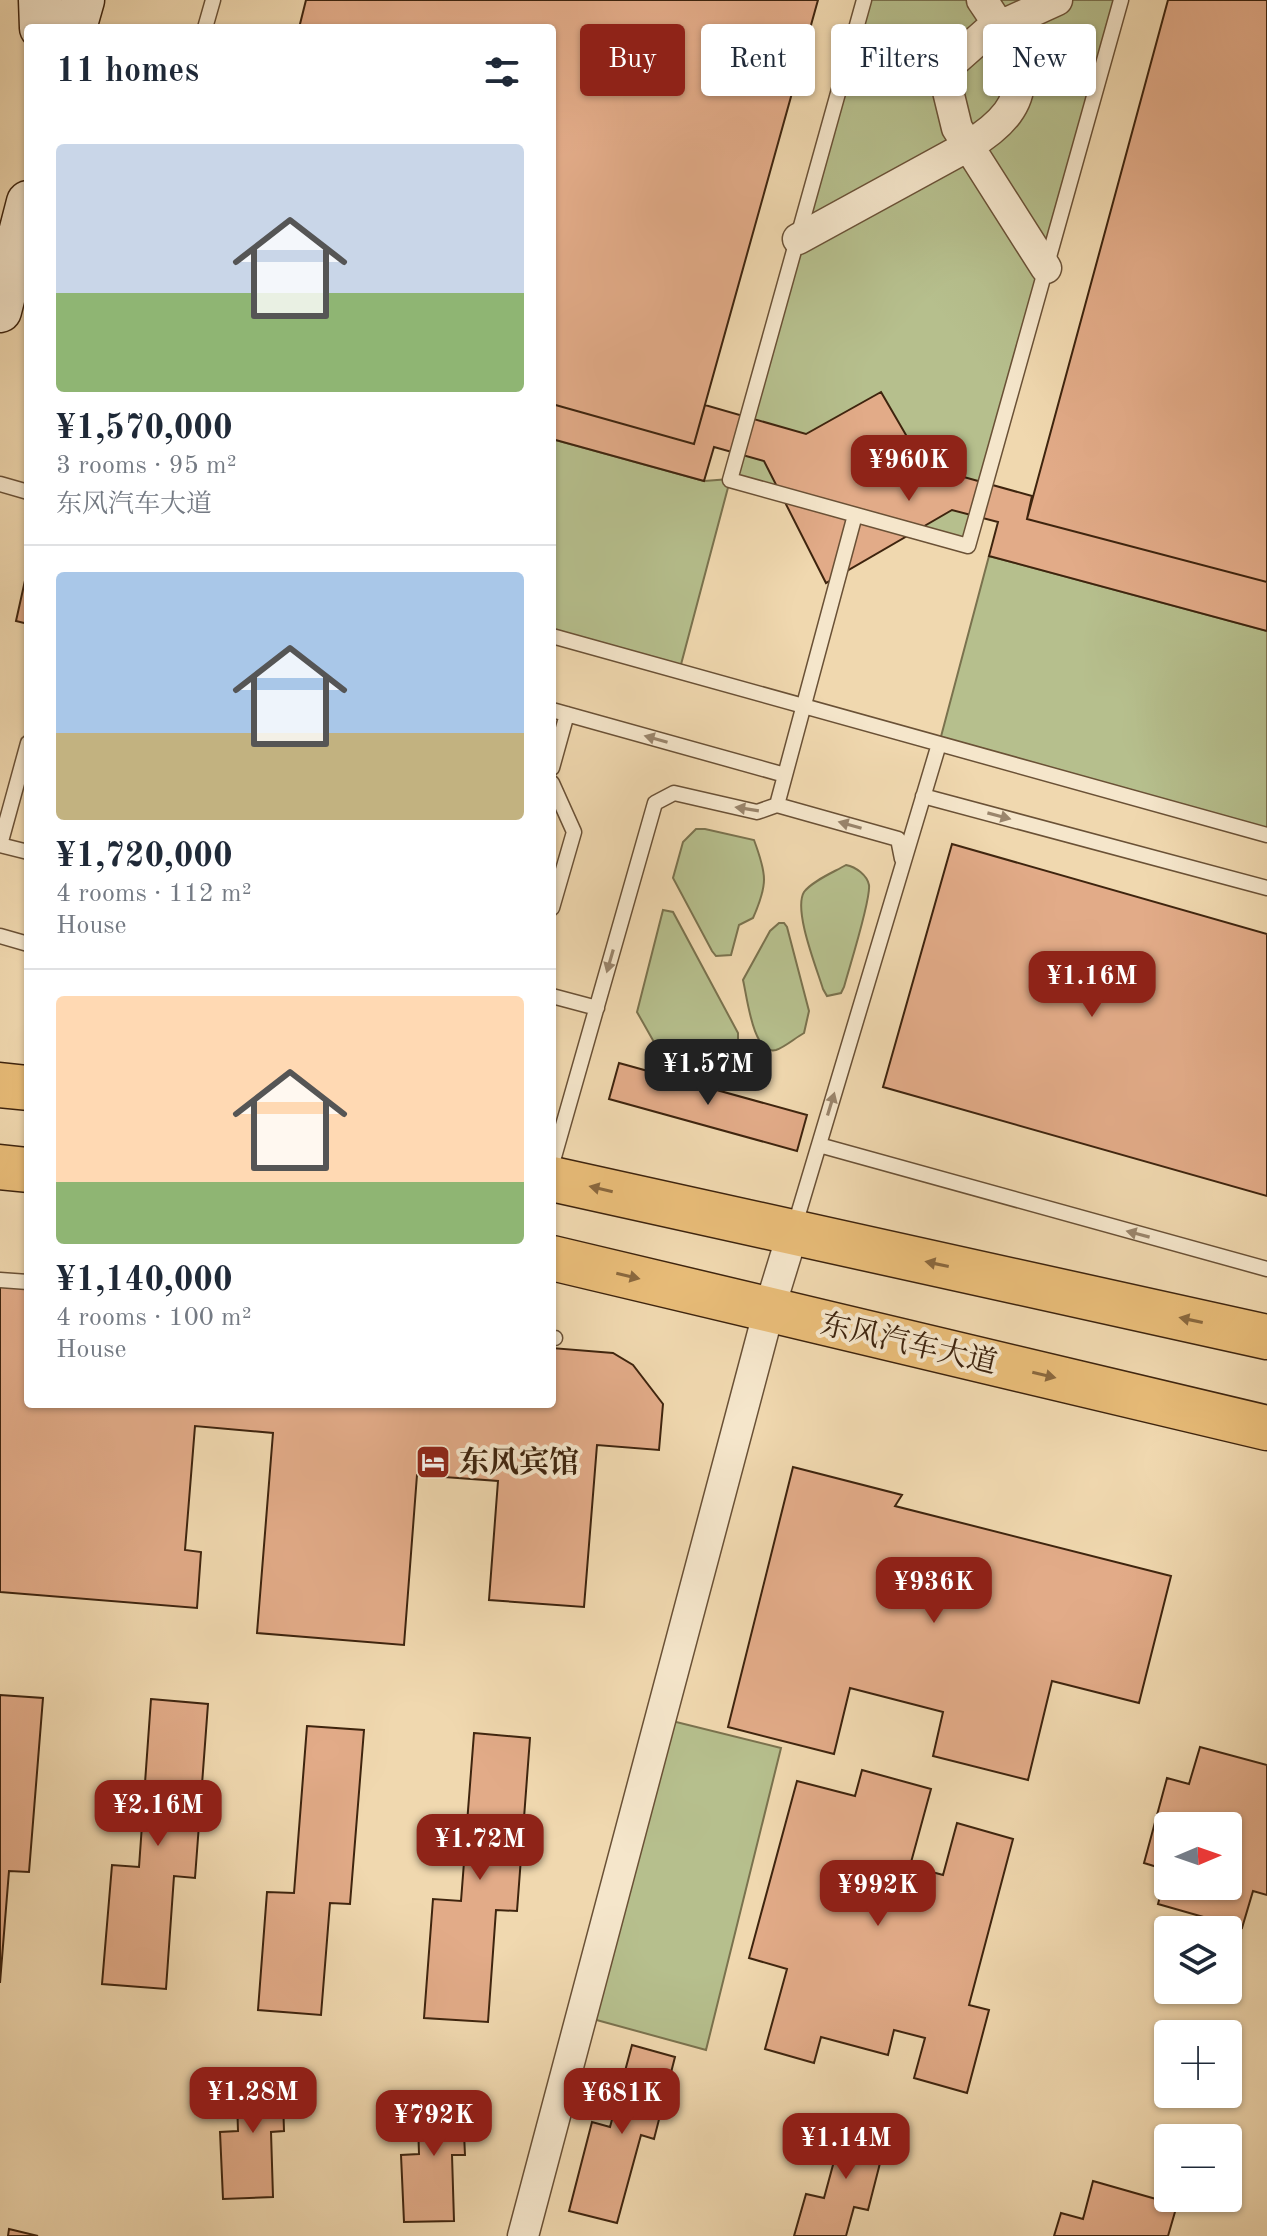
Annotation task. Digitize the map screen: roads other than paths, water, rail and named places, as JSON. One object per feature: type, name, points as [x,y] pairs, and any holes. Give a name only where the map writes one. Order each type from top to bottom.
[{"type":"main road","points":[[0,1085],[24,1088]]},
{"type":"main road","points":[[0,1167],[24,1170]]},
{"type":"main road","points":[[556,1180],[1267,1337]]},
{"type":"main road","name":"东风汽车大道","points":[[556,1259],[1267,1428]]},
{"type":"street","points":[[40,0],[41,24]]},
{"type":"street","points":[[76,24],[83,0]]},
{"type":"street","points":[[982,0],[999,24]]},
{"type":"street","points":[[1004,24],[1057,0]]},
{"type":"street","points":[[983,35],[952,63],[946,83],[950,107],[957,128],[1046,268]]},
{"type":"street","points":[[798,239],[993,131],[1012,111],[1017,96]]},
{"type":"street","points":[[0,311],[24,218]]},
{"type":"street","points":[[523,2236],[769,1310],[793,1232]]},
{"type":"lane","points":[[206,24],[213,0]]},
{"type":"lane","points":[[864,0],[730,480],[968,546],[1121,0]]},
{"type":"lane","points":[[0,484],[24,491]]},
{"type":"lane","points":[[777,805],[855,515]]},
{"type":"lane","points":[[556,637],[1267,835]]},
{"type":"lane","points":[[556,740],[560,712],[785,775]]},
{"type":"lane","points":[[793,1232],[939,744]]},
{"type":"lane","points":[[24,761],[0,846],[24,851]]},
{"type":"lane","points":[[556,1150],[655,803],[674,793],[757,812],[777,805],[898,839],[903,863]]},
{"type":"lane","points":[[923,796],[1267,888]]},
{"type":"lane","points":[[556,800],[574,832],[556,891]]},
{"type":"lane","points":[[0,936],[24,943]]},
{"type":"lane","points":[[556,997],[597,1008]]},
{"type":"lane","points":[[819,1145],[1267,1269]]},
{"type":"lane","points":[[0,1280],[24,1282]]},
{"type":"place","name":"东风宾馆","points":[[433,1462]]}]
